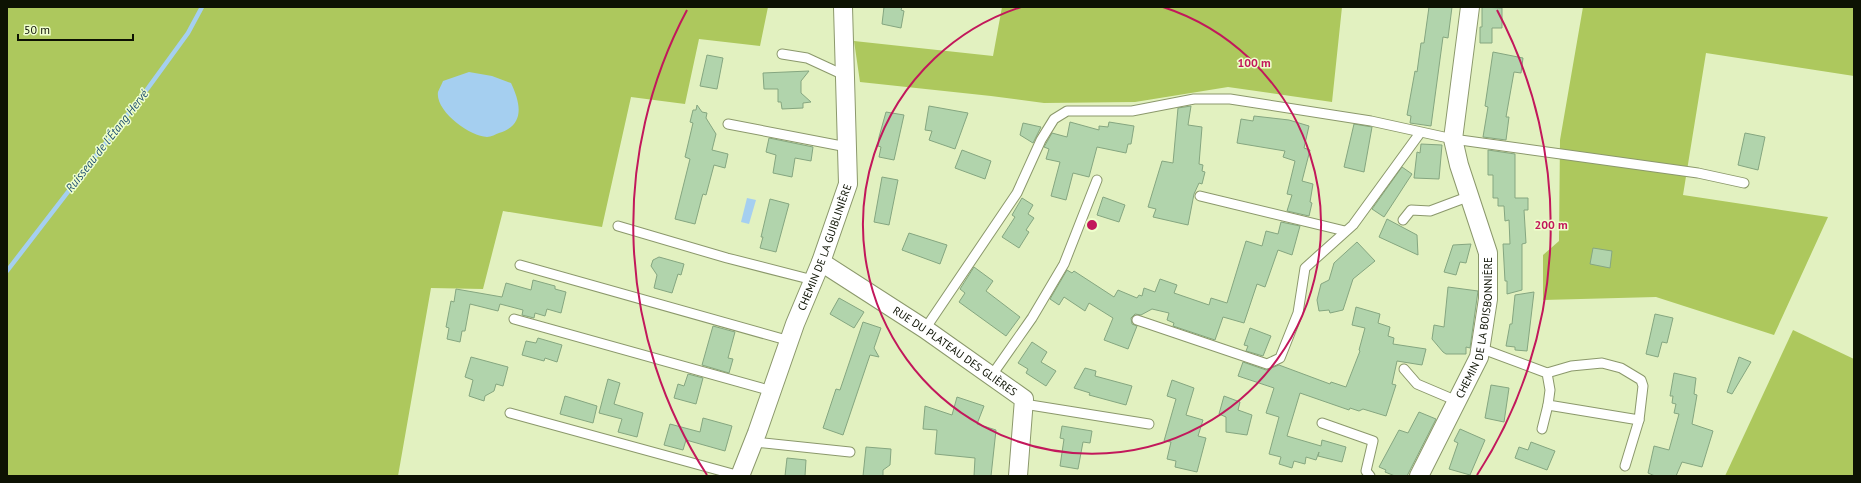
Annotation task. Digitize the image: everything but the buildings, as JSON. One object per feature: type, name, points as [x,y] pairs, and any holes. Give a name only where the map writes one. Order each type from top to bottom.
[{"type":"street","name":"CHEMIN DE LA GUIBLINIÈRE","points":[[740,476],[754,442],[790,340],[821,262],[848,184],[843,7]]},
{"type":"street","name":"CHEMIN DE LA BOISBONNIÈRE","points":[[1419,476],[1479,357],[1488,299],[1488,253],[1459,165],[1453,139],[1470,7]]},
{"type":"street","name":"RUE DU PLATEAU DES GLIÈRES","points":[[821,262],[925,329],[1024,399],[1018,476]]},
{"type":"lane","points":[[782,54],[807,58],[846,76]]},
{"type":"lane","points":[[925,329],[1017,192],[1041,140],[1054,119],[1067,111],[1132,111],[1194,99],[1230,100],[1371,121],[1420,133],[1453,139],[1698,173],[1744,183]]},
{"type":"lane","points":[[728,124],[847,147]]},
{"type":"lane","points":[[1137,320],[1266,364],[1280,358],[1298,313],[1305,268],[1353,225],[1420,133]]},
{"type":"lane","points":[[992,375],[1032,318],[1064,264],[1097,180]]},
{"type":"lane","points":[[1200,196],[1345,231]]},
{"type":"lane","points":[[1403,220],[1410,210],[1430,211],[1470,196]]},
{"type":"lane","points":[[618,226],[727,258],[813,280]]},
{"type":"lane","points":[[520,265],[790,340]]},
{"type":"lane","points":[[514,318],[772,391]]},
{"type":"lane","points":[[1480,348],[1547,373],[1571,366],[1602,363],[1621,368],[1641,380],[1643,386],[1639,420],[1625,466]]},
{"type":"lane","points":[[1404,369],[1416,384],[1457,401]]},
{"type":"lane","points":[[1542,429],[1550,390],[1547,373]]},
{"type":"lane","points":[[1024,404],[1149,424]]},
{"type":"lane","points":[[1548,405],[1639,420]]},
{"type":"lane","points":[[510,413],[740,476]]},
{"type":"lane","points":[[1322,423],[1373,441],[1366,471],[1370,476]]},
{"type":"lane","points":[[754,442],[850,452]]},
{"type":"green space","points":[[7,7],[768,7],[760,46],[699,39],[685,104],[631,97],[602,227],[503,211],[483,289],[431,288],[398,476],[7,476]]},
{"type":"green space","points":[[1002,7],[1342,7],[1332,102],[1228,87],[1135,102],[1044,103],[860,82],[854,41],[993,56]]},
{"type":"green space","points":[[1583,7],[1854,7],[1854,76],[1706,53],[1683,195],[1828,217],[1774,335],[1656,297],[1543,300],[1543,255],[1559,241],[1560,140]]},
{"type":"green space","points":[[1793,330],[1854,359],[1854,476],[1725,476]]},
{"type":"water","points":[[469,72],[492,76],[511,83],[518,106],[517,119],[513,125],[490,137],[480,136],[463,128],[448,115],[442,107],[439,99],[438,92],[443,81]]},
{"type":"water","points":[[747,198],[756,200],[749,224],[741,222]]},
{"type":"waterway","name":"Ruisseau de l'Étang Hervé","points":[[7,271],[148,88],[188,33],[202,7]]}]
